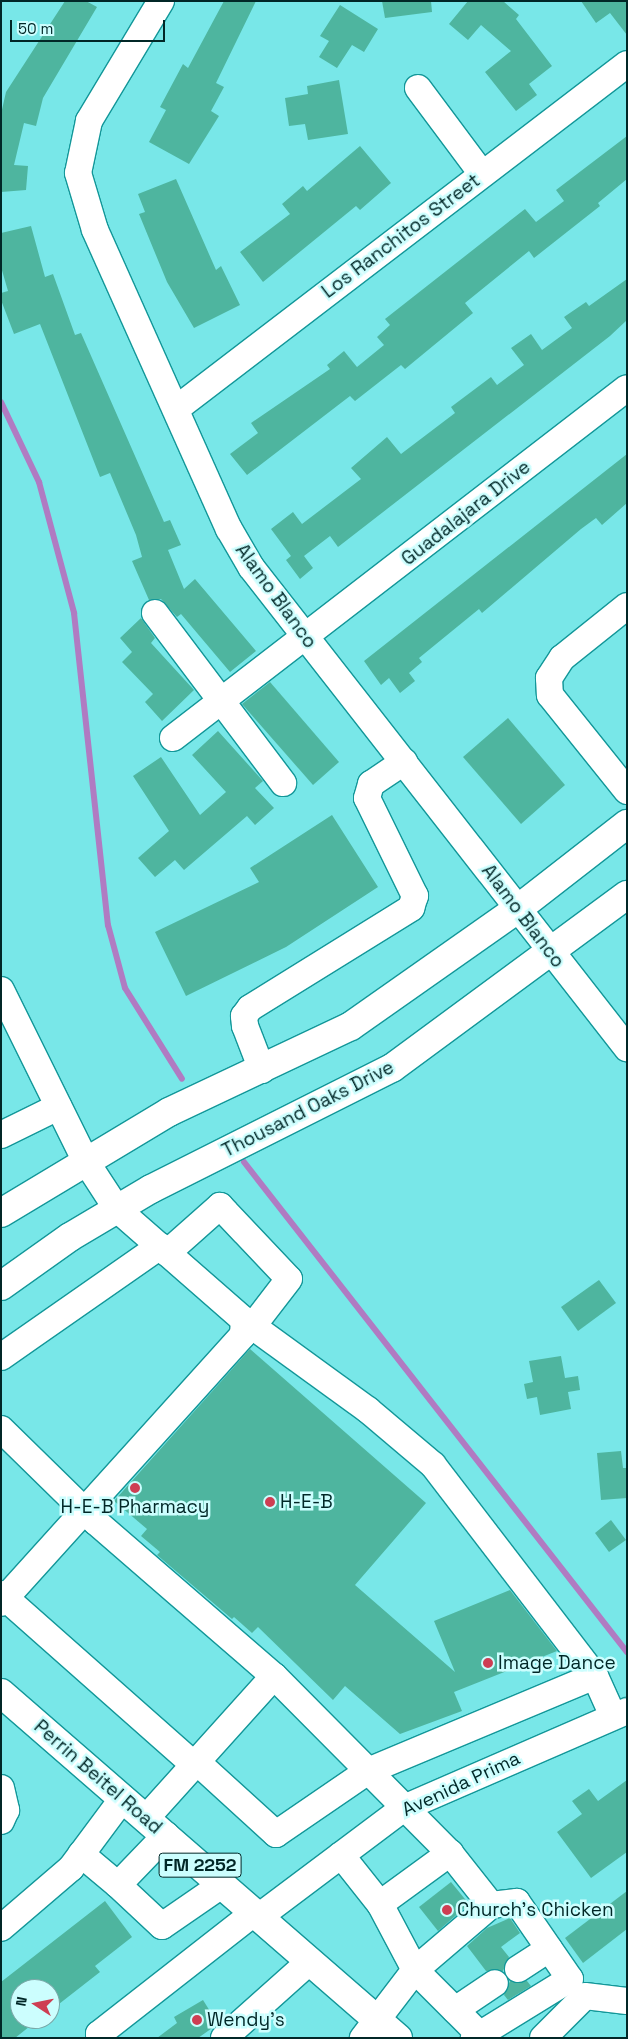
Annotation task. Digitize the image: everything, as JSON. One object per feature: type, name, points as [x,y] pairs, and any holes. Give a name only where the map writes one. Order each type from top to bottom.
[{"type":"main road","points":[[1,1213],[84,1160],[169,1112],[262,1070],[351,1026],[519,908],[627,824]]},
{"type":"main road","name":"Thousand Oaks Drive","points":[[1,1286],[117,1209],[392,1068],[551,954],[627,895]]},
{"type":"main road","name":"Perrin Beitel Road","points":[[4,1699],[258,1914],[310,1961],[370,2028],[398,2038]]},
{"type":"street","name":"Alamo Blanco","points":[[161,1],[89,121],[78,173],[95,230],[229,529],[276,602],[306,637],[519,908],[551,954],[627,1048]]},
{"type":"street","name":"Los Ranchitos Street","points":[[176,409],[627,64]]},
{"type":"street","points":[[418,88],[482,174]]},
{"type":"street","name":"Guadalajara Drive","points":[[173,738],[627,388]]},
{"type":"street","points":[[627,606],[562,658],[549,678],[550,695],[627,791]]},
{"type":"street","points":[[155,613],[283,783]]},
{"type":"street","points":[[262,1070],[245,1026],[244,1016],[250,1008],[411,908],[415,896],[367,798],[371,784],[404,762]]},
{"type":"street","points":[[1,990],[7,1018],[58,1107],[84,1160],[117,1209],[248,1323],[368,1410],[433,1466],[595,1676],[620,1713]]},
{"type":"street","points":[[1,1134],[58,1107]]},
{"type":"street","points":[[1,1356],[163,1249],[220,1206],[289,1279],[248,1323],[243,1335],[3,1598],[276,1834],[368,1771],[595,1676]]},
{"type":"street","points":[[1,1429],[84,1510],[274,1676],[450,1853],[491,1906]]},
{"type":"street","points":[[118,1885],[195,1763],[274,1676]]},
{"type":"street","name":"Avenida Prima","points":[[102,2038],[99,2034],[258,1914],[404,1808],[620,1713]]},
{"type":"street","points":[[1,1788],[6,1810],[1,1821]]},
{"type":"street","points":[[1,1928],[81,1854],[123,1798]]},
{"type":"street","points":[[380,1904],[450,1853]]},
{"type":"street","points":[[81,1854],[162,1926],[223,1884]]},
{"type":"street","points":[[341,1855],[380,1904],[415,1970],[455,2010],[477,2036],[570,1979],[517,1902],[491,1906],[415,1970],[370,2028]]},
{"type":"street","points":[[518,1969],[549,1949]]},
{"type":"street","points":[[224,2038],[310,1961]]},
{"type":"street","points":[[455,2010],[495,1983]]},
{"type":"street","points":[[544,2038],[585,1996],[627,2001]]},
{"type":"building","points":[[65,1],[86,1],[97,7],[43,98],[36,126],[24,123],[14,165],[28,166],[26,190],[1,192],[1,114],[6,92]]},
{"type":"building","points":[[224,1],[256,1],[216,83],[224,87],[211,111],[219,116],[189,164],[149,142],[166,110],[160,107],[183,64],[188,68]]},
{"type":"building","points":[[382,1],[431,1],[432,12],[385,18]]},
{"type":"building","points":[[468,1],[503,1],[519,15],[516,19],[552,66],[529,84],[537,95],[516,111],[485,72],[511,51],[481,25],[468,40],[449,24]]},
{"type":"building","points":[[581,1],[627,1],[627,35],[610,13],[596,23]]},
{"type":"building","points":[[340,5],[378,29],[364,52],[352,45],[337,68],[319,57],[329,41],[320,36]]},
{"type":"building","points":[[339,80],[348,134],[308,140],[305,124],[289,126],[285,98],[308,94],[307,86]]},
{"type":"building","points":[[627,136],[627,179],[598,203],[600,206],[534,258],[529,251],[465,303],[473,313],[405,369],[401,365],[355,401],[350,396],[247,475],[230,454],[258,433],[251,423],[330,369],[327,365],[344,351],[357,367],[384,345],[377,337],[390,325],[385,319],[525,209],[536,222],[564,201],[556,190]]},
{"type":"building","points":[[360,146],[391,183],[360,210],[356,206],[263,282],[240,252],[290,214],[282,204],[303,186],[307,191]]},
{"type":"building","points":[[176,179],[216,270],[221,266],[240,305],[194,328],[167,282],[139,214],[145,212],[138,194]]},
{"type":"building","points":[[31,226],[45,277],[53,274],[75,335],[81,333],[164,522],[170,520],[181,545],[168,550],[184,589],[195,579],[256,651],[230,672],[181,614],[177,617],[161,599],[149,600],[132,561],[142,557],[136,535],[110,473],[100,477],[40,324],[14,334],[1,300],[1,293],[8,291],[1,267],[1,233]]},
{"type":"building","points":[[627,279],[627,320],[610,336],[338,547],[330,536],[304,556],[313,568],[300,579],[286,560],[291,556],[271,529],[293,512],[302,524],[361,479],[351,468],[387,437],[401,454],[455,413],[451,407],[491,377],[497,385],[524,365],[511,348],[531,334],[542,350],[572,328],[564,317],[586,302],[589,306]]},
{"type":"building","points":[[627,454],[627,503],[602,525],[596,518],[581,529],[482,613],[479,609],[419,658],[422,662],[409,673],[415,681],[400,693],[389,678],[381,685],[364,661]]},
{"type":"building","points":[[141,618],[155,638],[151,643],[194,690],[162,721],[145,702],[153,694],[122,662],[132,652],[120,638]]},
{"type":"building","points":[[270,682],[339,762],[313,785],[242,704]]},
{"type":"building","points":[[508,718],[565,785],[521,824],[463,757]]},
{"type":"building","points":[[218,731],[263,781],[255,788],[274,808],[255,825],[247,816],[184,870],[175,860],[155,877],[138,858],[169,831],[133,776],[161,757],[200,815],[226,792],[192,755]]},
{"type":"building","points":[[332,815],[378,887],[286,947],[186,996],[155,932],[259,882],[250,868]]},
{"type":"building","points":[[599,1280],[616,1303],[578,1331],[561,1307]]},
{"type":"building","name":"H-E-B","points":[[250,1349],[426,1503],[355,1585],[455,1672],[434,1621],[510,1590],[557,1651],[454,1692],[462,1711],[400,1734],[345,1686],[333,1700],[258,1627],[252,1633],[234,1617],[232,1619],[157,1555],[160,1552],[141,1536],[147,1529],[114,1501]]},
{"type":"building","points":[[561,1356],[565,1378],[578,1376],[580,1390],[568,1392],[571,1409],[540,1415],[537,1397],[527,1399],[524,1384],[533,1382],[529,1361]]},
{"type":"building","points":[[621,1451],[623,1468],[627,1468],[627,1498],[601,1500],[597,1453]]},
{"type":"building","points":[[611,1520],[626,1540],[609,1552],[595,1533]]},
{"type":"building","points":[[627,1780],[627,1852],[591,1878],[557,1832],[582,1814],[572,1801],[589,1789],[598,1801]]},
{"type":"building","name":"Church's Chicken","points":[[451,1882],[469,1904],[438,1931],[419,1907]]},
{"type":"building","points":[[627,1891],[627,1929],[583,1963],[565,1938]]},
{"type":"building","points":[[105,1901],[132,1937],[95,1966],[100,1972],[60,2003],[60,1979],[10,1979],[10,2029],[26,2029],[15,2038],[1,2038],[1,1982]]},
{"type":"building","points":[[510,1918],[520,1933],[501,1947],[509,1957],[503,1971],[486,1971],[467,1946],[487,1928]]},
{"type":"building","points":[[510,1981],[527,1981],[531,1986],[508,2000],[504,1995]]},
{"type":"building","name":"Wendy's","points":[[203,2000],[218,2024],[198,2038],[157,2038],[177,2023],[174,2017]]},
{"type":"waterway","points":[[1,402],[39,482],[74,613],[108,925],[125,988],[182,1079]]},
{"type":"waterway","points":[[244,1162],[627,1652]]},
{"type":"place","name":"H-E-B Pharmacy","points":[[135,1488]]},
{"type":"place","name":"H-E-B","points":[[270,1502]]},
{"type":"place","name":"Image Dance","points":[[488,1663]]},
{"type":"place","name":"Church's Chicken","points":[[447,1910]]},
{"type":"place","name":"Wendy's","points":[[197,2020]]}]
